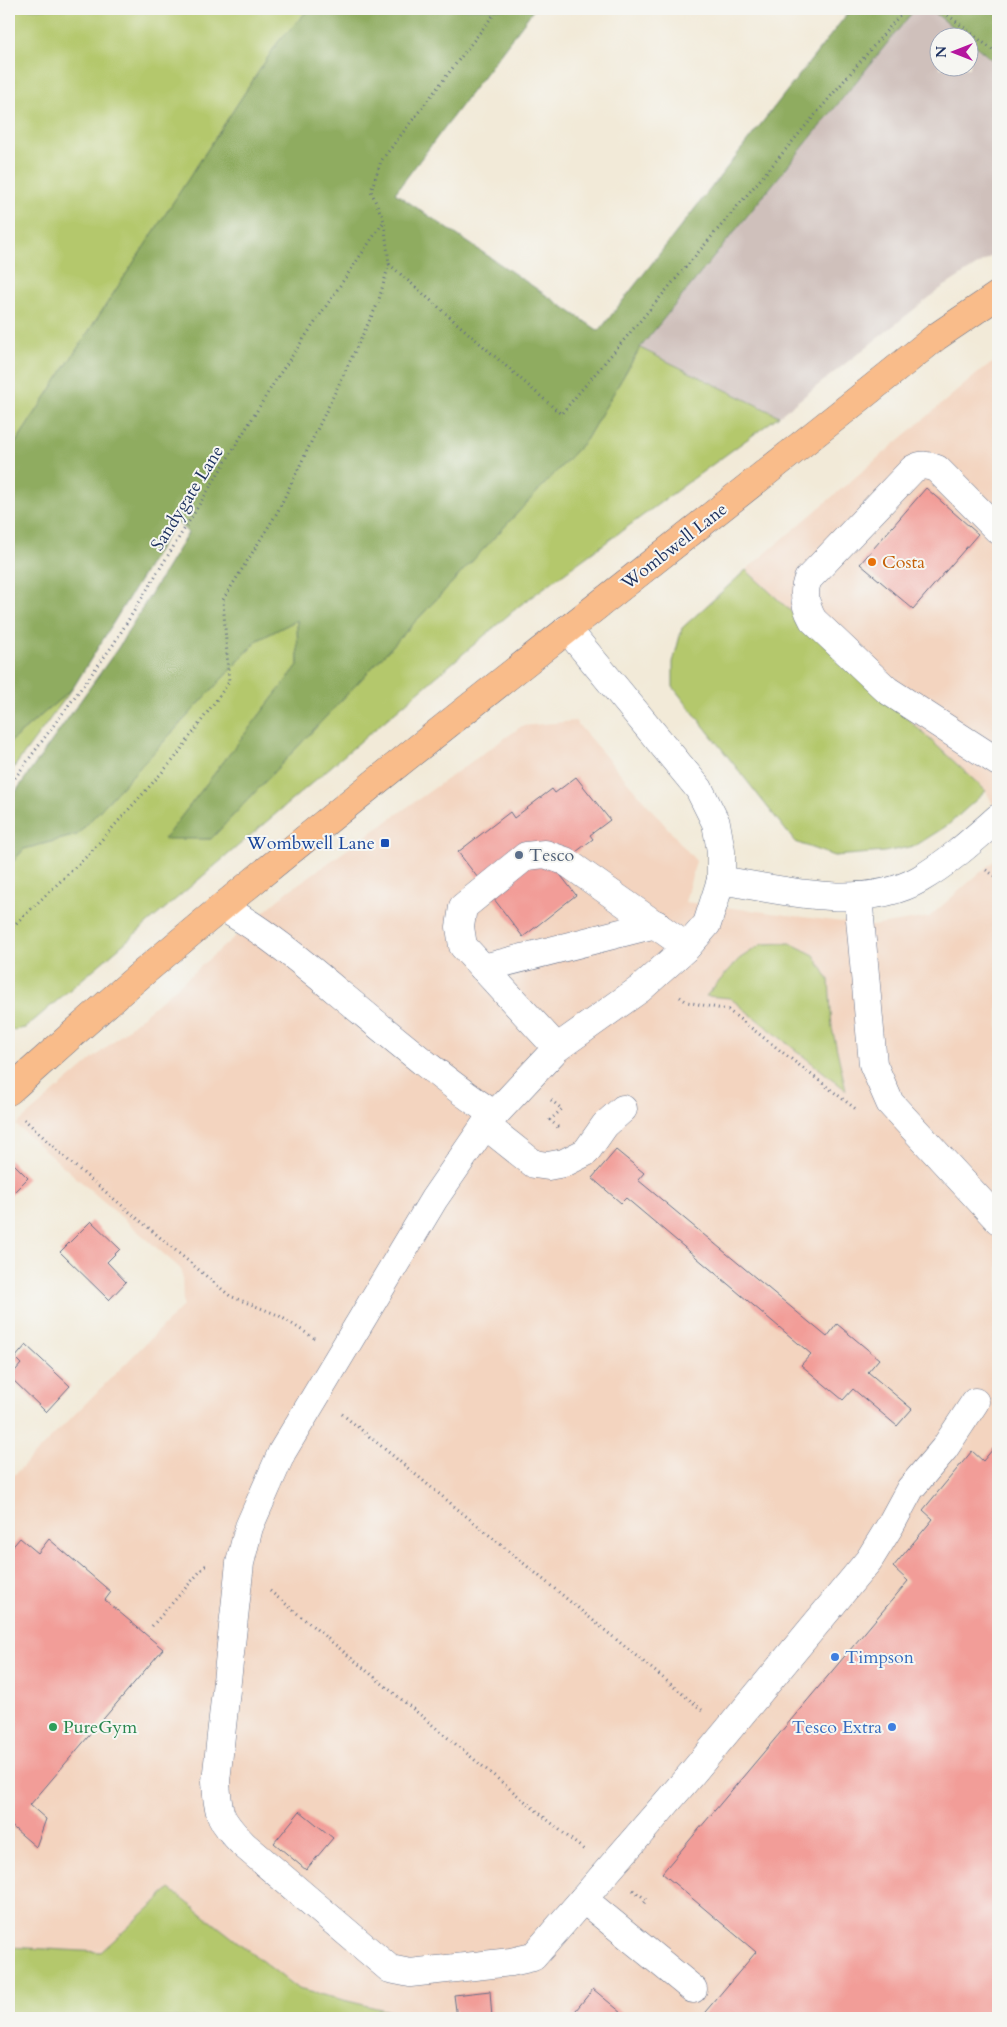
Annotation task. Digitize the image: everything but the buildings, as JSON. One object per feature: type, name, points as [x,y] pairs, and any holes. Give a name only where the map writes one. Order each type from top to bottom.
[{"type":"main road","name":"Wombwell Lane","points":[[9,1091],[142,974],[222,907],[567,629],[936,338],[998,295]]},
{"type":"lane","points":[[998,530],[937,469],[928,465],[920,465],[913,469],[808,579],[804,588],[807,610],[812,620],[887,690],[998,762]]},
{"type":"lane","points":[[567,629],[699,789],[716,823],[721,851],[721,880],[707,924],[688,947],[640,990],[556,1048],[528,1080],[489,1119],[434,1199],[282,1452],[248,1527],[238,1583],[216,1781],[219,1813],[229,1829],[244,1845],[390,1969],[410,1973],[511,1962],[533,1957],[728,1731],[869,1560],[910,1489],[944,1449],[975,1402]]},
{"type":"lane","points":[[721,880],[823,896],[858,896],[888,891],[918,880],[952,857],[998,818]]},
{"type":"lane","points":[[556,1048],[463,946],[460,927],[463,907],[526,856],[545,854],[565,861],[688,947]]},
{"type":"lane","points":[[858,896],[873,1064],[890,1103],[998,1220]]},
{"type":"lane","points":[[222,907],[252,924],[290,952],[450,1084],[489,1119],[534,1164],[548,1166],[564,1163],[586,1152],[605,1125],[623,1108]]},
{"type":"lane","points":[[483,968],[656,924]]},
{"type":"lane","points":[[583,1899],[693,1989]]},
{"type":"path","points":[[9,930],[88,855],[175,758],[229,682],[223,600],[277,513],[378,303],[389,264],[384,221],[371,190],[381,161],[498,9]]},
{"type":"path","points":[[389,264],[561,414],[905,9]]},
{"type":"path","points":[[940,9],[998,54]]},
{"type":"path","name":"Sandygate Lane","points":[[9,786],[113,645],[277,378],[384,221]]},
{"type":"path","points":[[652,979],[688,1002],[728,1010],[858,1111],[890,1103]]},
{"type":"path","points":[[528,1080],[562,1109],[550,1120],[586,1152]]},
{"type":"path","points":[[22,1118],[70,1162],[230,1296],[278,1315],[320,1342]]},
{"type":"path","points":[[318,1394],[728,1731]]},
{"type":"path","points":[[152,1626],[205,1566],[218,1567],[238,1583],[267,1588],[646,1900],[620,1930]]},
{"type":"shaded area","points":[[915,9],[930,9],[954,28],[930,28],[930,78],[980,78],[980,50],[998,65],[998,252],[940,289],[779,416],[640,348]]},
{"type":"shaded area","points":[[998,360],[998,815],[986,791],[746,570],[984,368]]},
{"type":"shaded area","points":[[575,721],[696,861],[685,902],[873,926],[929,917],[998,857],[998,2018],[418,2018],[298,1989],[170,1889],[101,1952],[9,1947],[9,1480],[183,1306],[182,1270],[16,1125],[287,892],[522,726]]},
{"type":"green space","points":[[9,9],[309,9],[278,42],[9,453]]},
{"type":"green space","points":[[309,9],[534,9],[395,193],[599,331],[851,9],[915,9],[640,348],[586,440],[211,839],[164,839],[298,665],[297,620],[258,640],[77,835],[24,849],[9,866],[9,801],[118,648],[188,533],[176,521],[73,688],[9,743],[9,453],[278,42]]},
{"type":"green space","points":[[930,9],[998,9],[998,65],[980,50],[980,28],[954,28]]},
{"type":"green space","points":[[640,348],[779,416],[519,606],[25,1028],[9,1031],[9,866],[24,849],[77,835],[258,640],[297,620],[298,665],[165,838],[211,839],[586,440]]},
{"type":"green space","points":[[746,570],[986,791],[948,825],[915,846],[884,852],[834,856],[795,842],[673,687],[673,662],[682,628]]},
{"type":"green space","points":[[73,688],[9,774],[9,743]]},
{"type":"green space","points":[[790,943],[814,955],[829,980],[832,1028],[846,1090],[730,998],[706,996],[739,959],[762,944]]},
{"type":"green space","points":[[170,1889],[298,1989],[418,2018],[9,2018],[9,1947],[101,1952]]},
{"type":"place","name":"Costa","points":[[872,562]]},
{"type":"place","name":"Wombwell Lane","points":[[385,843]]},
{"type":"place","name":"Tesco","points":[[519,855]]},
{"type":"place","name":"Timpson","points":[[835,1657]]},
{"type":"place","name":"PureGym","points":[[53,1727]]},
{"type":"place","name":"Tesco Extra","points":[[892,1727]]}]
